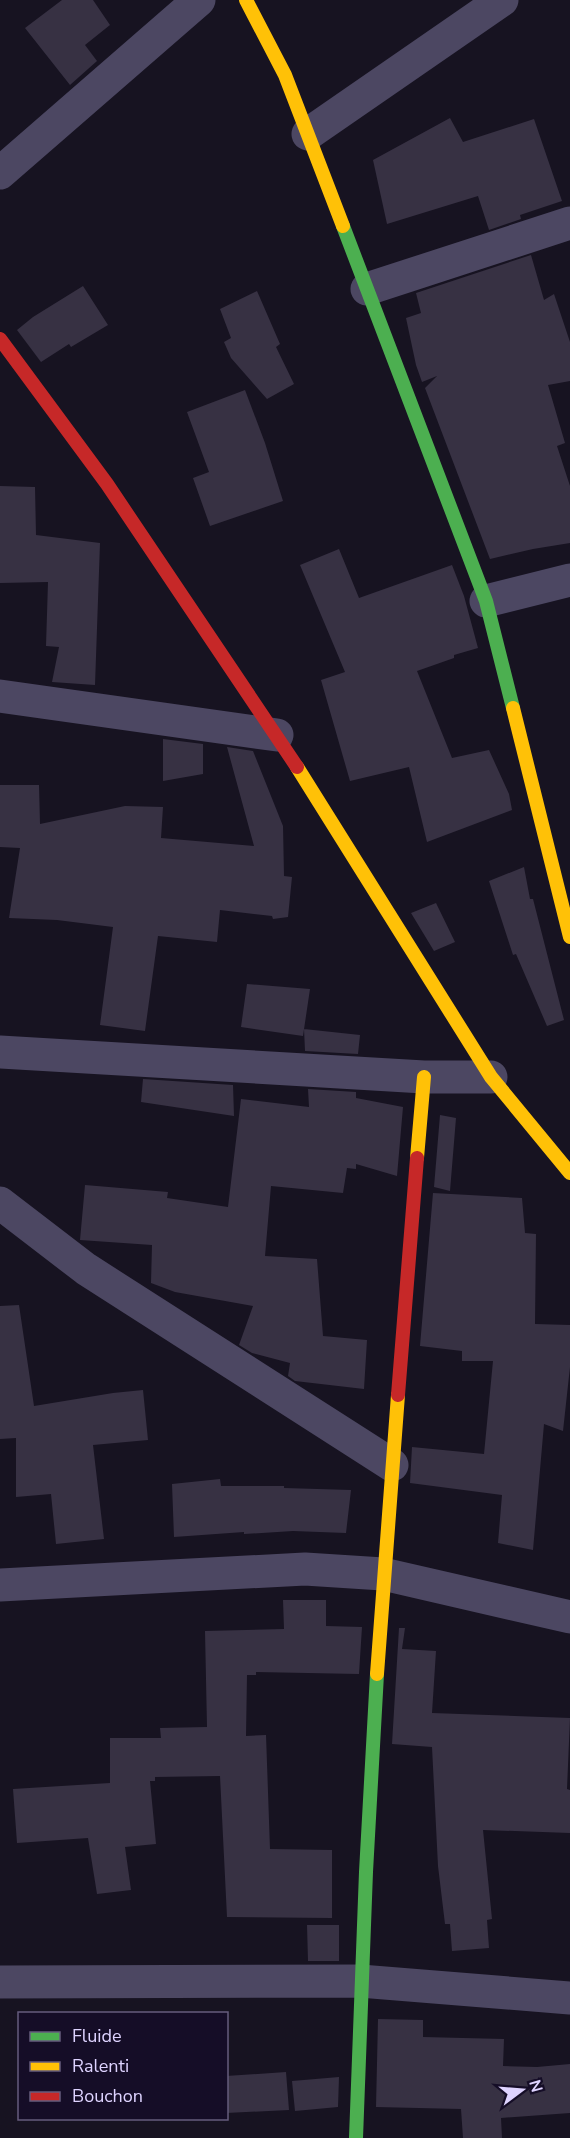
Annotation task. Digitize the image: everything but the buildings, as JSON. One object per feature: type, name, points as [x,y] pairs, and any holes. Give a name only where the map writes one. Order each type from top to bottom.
[{"type":"street","points":[[0,173],[199,0]]},
{"type":"street","points":[[246,0],[285,75],[486,601],[570,937]]},
{"type":"street","points":[[308,134],[502,0]]},
{"type":"street","points":[[367,289],[570,224]]},
{"type":"street","points":[[0,339],[108,484],[277,735],[491,1077],[570,1173]]},
{"type":"street","points":[[486,601],[570,580]]},
{"type":"street","points":[[0,696],[277,735]]},
{"type":"street","points":[[0,1052],[424,1077],[491,1077]]},
{"type":"street","points":[[356,2138],[360,1981],[383,1574],[424,1077]]},
{"type":"street","points":[[0,1203],[86,1269],[392,1465]]},
{"type":"street","points":[[0,1585],[306,1569],[383,1574],[570,1617]]},
{"type":"street","points":[[0,1982],[360,1981],[570,1998]]},
{"type":"traffic: fast","points":[[343,226],[486,601],[513,708]]},
{"type":"traffic: fast","points":[[356,2138],[366,1872],[377,1674]]},
{"type":"traffic: slow","points":[[246,0],[285,75],[343,226]]},
{"type":"traffic: slow","points":[[513,708],[570,937]]},
{"type":"traffic: slow","points":[[297,767],[491,1077],[570,1173]]},
{"type":"traffic: slow","points":[[417,1158],[424,1077]]},
{"type":"traffic: slow","points":[[377,1674],[398,1395]]},
{"type":"traffic: jam","points":[[0,339],[107,484],[297,767]]},
{"type":"traffic: jam","points":[[398,1395],[417,1158]]}]
